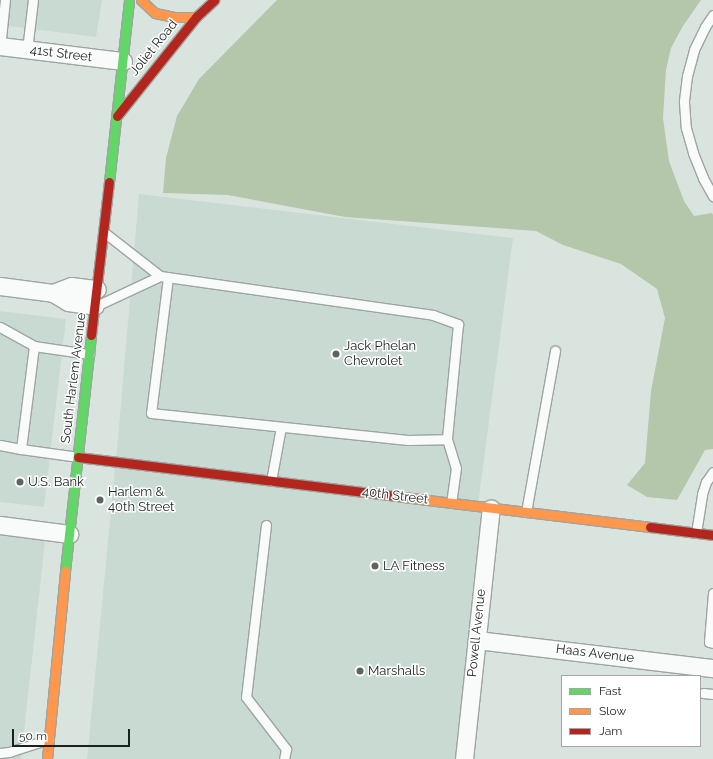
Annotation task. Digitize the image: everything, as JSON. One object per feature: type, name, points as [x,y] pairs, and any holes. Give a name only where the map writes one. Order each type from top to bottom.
[{"type":"main road","name":"South Harlem Avenue","points":[[47,759],[69,534],[129,0]]},
{"type":"main road","points":[[141,0],[154,13],[174,17],[196,17]]},
{"type":"main road","name":"Joliet Road","points":[[117,116],[196,17],[214,0]]},
{"type":"main road","name":"40th Street","points":[[78,457],[713,535]]},
{"type":"street","name":"41st Street","points":[[0,46],[123,61]]},
{"type":"street","points":[[0,286],[53,293],[68,302],[95,306]]},
{"type":"street","points":[[53,293],[71,286],[97,289]]},
{"type":"street","name":"Powell Avenue","points":[[464,759],[491,508]]},
{"type":"street","points":[[0,525],[69,534]]},
{"type":"street","name":"Haas Avenue","points":[[477,640],[713,668]]},
{"type":"lane","points":[[0,50],[4,0]]},
{"type":"lane","points":[[27,50],[33,0]]},
{"type":"lane","points":[[713,15],[705,26],[694,50],[687,76],[684,102],[686,128],[693,153],[703,178],[713,196]]},
{"type":"lane","points":[[103,233],[164,276],[433,315],[458,324],[447,439],[456,468],[451,503]]},
{"type":"lane","points":[[95,306],[164,276]]},
{"type":"lane","points":[[164,276],[151,413],[408,440],[447,439]]},
{"type":"lane","points":[[0,327],[34,346],[90,354]]},
{"type":"lane","points":[[21,449],[34,346]]},
{"type":"lane","points":[[526,512],[555,351]]},
{"type":"lane","points":[[271,480],[281,427]]},
{"type":"lane","points":[[0,445],[78,457]]},
{"type":"lane","points":[[696,533],[702,494],[706,482],[713,472]]},
{"type":"lane","points":[[266,525],[246,697],[286,749],[284,759]]},
{"type":"lane","points":[[713,593],[709,642],[713,643]]},
{"type":"lane","points":[[703,693],[713,694]]},
{"type":"lane","points":[[0,753],[9,752],[49,739]]},
{"type":"shaded area","points":[[4,0],[102,0],[96,37],[1,25]]},
{"type":"shaded area","points":[[139,194],[513,238],[478,505],[491,508],[463,759],[87,759],[118,438]]},
{"type":"shaded area","points":[[0,311],[66,319],[44,507],[0,502]]},
{"type":"shaded area","points":[[0,528],[46,533],[21,759],[0,759]]},
{"type":"green space","points":[[277,0],[701,0],[683,26],[671,48],[666,70],[663,118],[669,161],[684,201],[694,216],[712,213],[713,215],[713,449],[705,450],[677,500],[647,497],[627,485],[645,463],[651,391],[665,318],[657,289],[621,264],[563,245],[536,231],[345,217],[228,195],[163,193],[166,158],[177,116],[199,79]]},
{"type":"traffic: fast","points":[[109,182],[129,0]]},
{"type":"traffic: fast","points":[[65,571],[91,335]]},
{"type":"traffic: slow","points":[[141,0],[155,13],[174,17],[196,17]]},
{"type":"traffic: slow","points":[[403,497],[650,527]]},
{"type":"traffic: slow","points":[[47,759],[65,571]]},
{"type":"traffic: jam","points":[[117,116],[196,17],[214,0]]},
{"type":"traffic: jam","points":[[91,335],[109,182]]},
{"type":"traffic: jam","points":[[78,457],[403,497]]},
{"type":"traffic: jam","points":[[650,527],[713,535]]},
{"type":"place","name":"Jack Phelan Chevrolet","points":[[336,354]]},
{"type":"place","name":"U.S. Bank","points":[[20,482]]},
{"type":"place","name":"Harlem & 40th Street","points":[[100,500]]},
{"type":"place","name":"LA Fitness","points":[[375,566]]},
{"type":"place","name":"Marshalls","points":[[360,671]]}]
